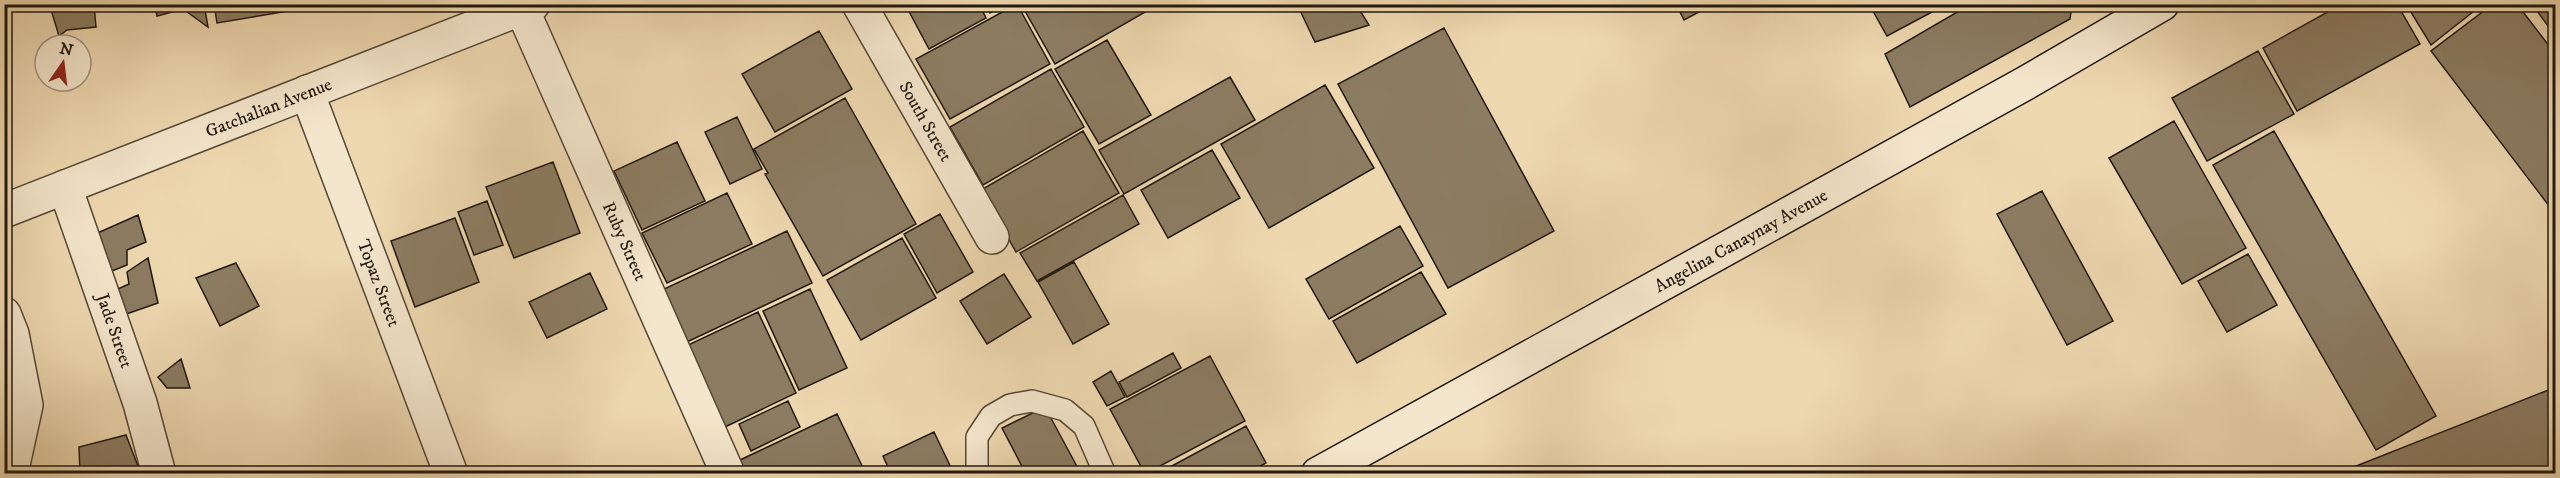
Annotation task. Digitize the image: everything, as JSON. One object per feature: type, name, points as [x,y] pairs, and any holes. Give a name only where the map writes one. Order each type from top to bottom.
[{"type":"street","name":"South Street","points":[[859,4],[992,237]]},
{"type":"street","name":"Gatchalian Avenue","points":[[4,212],[528,7]]},
{"type":"street","name":"Ruby Street","points":[[528,7],[728,474]]},
{"type":"street","name":"Angelina Canaynay Avenue","points":[[1318,474],[2024,84],[2141,10]]},
{"type":"street","name":"Topaz Street","points":[[307,92],[451,474]]},
{"type":"street","name":"Jade Street","points":[[64,188],[140,403],[159,474]]},
{"type":"street","points":[[4,314],[12,334],[26,405],[11,474]]},
{"type":"lane","points":[[977,474],[977,437],[991,416],[1010,405],[1032,401],[1065,410],[1084,426],[1105,474]]},
{"type":"building","points":[[52,4],[94,4],[96,27],[58,33],[52,13]]},
{"type":"building","points":[[155,4],[204,4],[208,27],[183,9],[157,16]]},
{"type":"building","points":[[214,4],[294,4],[295,10],[217,23]]},
{"type":"building","points":[[354,4],[380,4],[356,10]]},
{"type":"building","points":[[905,4],[979,4],[986,18],[929,49]]},
{"type":"building","points":[[986,4],[1006,4],[990,13]]},
{"type":"building","points":[[1017,4],[1050,64],[950,119],[916,59]]},
{"type":"building","points":[[1021,4],[1159,4],[1055,64]]},
{"type":"building","points":[[1297,4],[1356,4],[1369,25],[1315,42]]},
{"type":"building","points":[[1676,4],[1714,4],[1684,20]]},
{"type":"building","points":[[1869,4],[1947,4],[1887,36]]},
{"type":"building","points":[[1971,4],[2072,4],[2070,19],[1910,107],[1885,54]]},
{"type":"building","points":[[2342,4],[2397,4],[2420,44],[2297,111],[2263,48]]},
{"type":"building","points":[[2406,4],[2483,4],[2431,45]]},
{"type":"building","points":[[2493,4],[2517,4],[2556,55],[2556,215],[2431,51]]},
{"type":"building","points":[[2532,4],[2556,4],[2556,37]]},
{"type":"building","points":[[1444,28],[1554,231],[1448,288],[1338,84]]},
{"type":"building","points":[[819,31],[852,89],[775,132],[742,74]]},
{"type":"building","points":[[1107,40],[1151,115],[1099,144],[1055,69]]},
{"type":"building","points":[[2258,51],[2294,114],[2207,161],[2172,98]]},
{"type":"building","points":[[1051,69],[1084,127],[983,185],[950,127]]},
{"type":"building","points":[[1230,77],[1255,120],[1124,194],[1099,150]]},
{"type":"building","points":[[1325,85],[1374,168],[1269,228],[1221,144]]},
{"type":"building","points":[[845,98],[916,224],[823,276],[765,174],[768,173],[754,149]]},
{"type":"building","points":[[737,117],[762,169],[730,184],[705,132]]},
{"type":"building","points":[[2174,121],[2246,248],[2182,284],[2109,158]]},
{"type":"building","points":[[1083,131],[1119,193],[1016,252],[981,190]]},
{"type":"building","points":[[2274,131],[2436,416],[2376,450],[2213,165]]},
{"type":"building","points":[[677,142],[705,201],[642,230],[614,171]]},
{"type":"building","points":[[1212,150],[1240,198],[1168,238],[1141,190]]},
{"type":"building","points":[[553,162],[580,233],[514,258],[486,187]]},
{"type":"building","points":[[2042,191],[2113,321],[2067,345],[1997,214]]},
{"type":"building","points":[[727,193],[752,244],[667,283],[642,233]]},
{"type":"building","points":[[1123,195],[1139,224],[1037,281],[1020,253]]},
{"type":"building","points":[[487,201],[503,245],[474,255],[458,212]]},
{"type":"building","points":[[940,214],[973,272],[937,293],[904,234]]},
{"type":"building","points":[[138,215],[146,242],[127,250],[127,265],[102,275],[93,235]]},
{"type":"building","points":[[455,218],[479,282],[415,307],[391,241]]},
{"type":"building","points":[[1400,226],[1423,266],[1329,319],[1306,279]]},
{"type":"building","points":[[787,231],[812,283],[687,342],[662,290]]},
{"type":"building","points":[[902,238],[936,298],[861,340],[827,280]]},
{"type":"building","points":[[2248,254],[2277,305],[2227,332],[2198,281]]},
{"type":"building","points":[[148,258],[158,303],[115,318],[109,293],[129,284],[127,272]]},
{"type":"building","points":[[1074,262],[1109,324],[1073,344],[1038,282]]},
{"type":"building","points":[[236,263],[259,306],[220,326],[196,278]]},
{"type":"building","points":[[1421,272],[1446,314],[1357,363],[1333,321]]},
{"type":"building","points":[[590,273],[607,309],[547,338],[529,302]]},
{"type":"building","points":[[1004,274],[1031,317],[987,344],[960,301]]},
{"type":"building","points":[[810,289],[847,368],[799,390],[763,311]]},
{"type":"building","points":[[758,312],[796,393],[725,427],[686,346]]},
{"type":"building","points":[[1173,353],[1181,368],[1127,397],[1119,382]]},
{"type":"building","points":[[1210,356],[1245,421],[1145,474],[1110,409]]},
{"type":"building","points":[[181,359],[190,388],[167,388],[158,377]]},
{"type":"building","points":[[1111,371],[1125,397],[1107,406],[1093,382]]},
{"type":"building","points":[[2556,387],[2556,474],[2336,474]]},
{"type":"building","points":[[788,401],[800,427],[751,451],[739,424]]},
{"type":"building","points":[[1045,407],[1081,474],[1026,474],[1002,428]]},
{"type":"building","points":[[837,414],[866,474],[743,474],[738,461]]},
{"type":"building","points":[[1246,426],[1266,463],[1246,474],[1157,474]]},
{"type":"building","points":[[934,432],[954,474],[891,474],[883,456]]},
{"type":"building","points":[[126,435],[141,474],[80,474],[79,447]]},
{"type":"building","points":[[315,467],[317,474],[294,474]]}]
